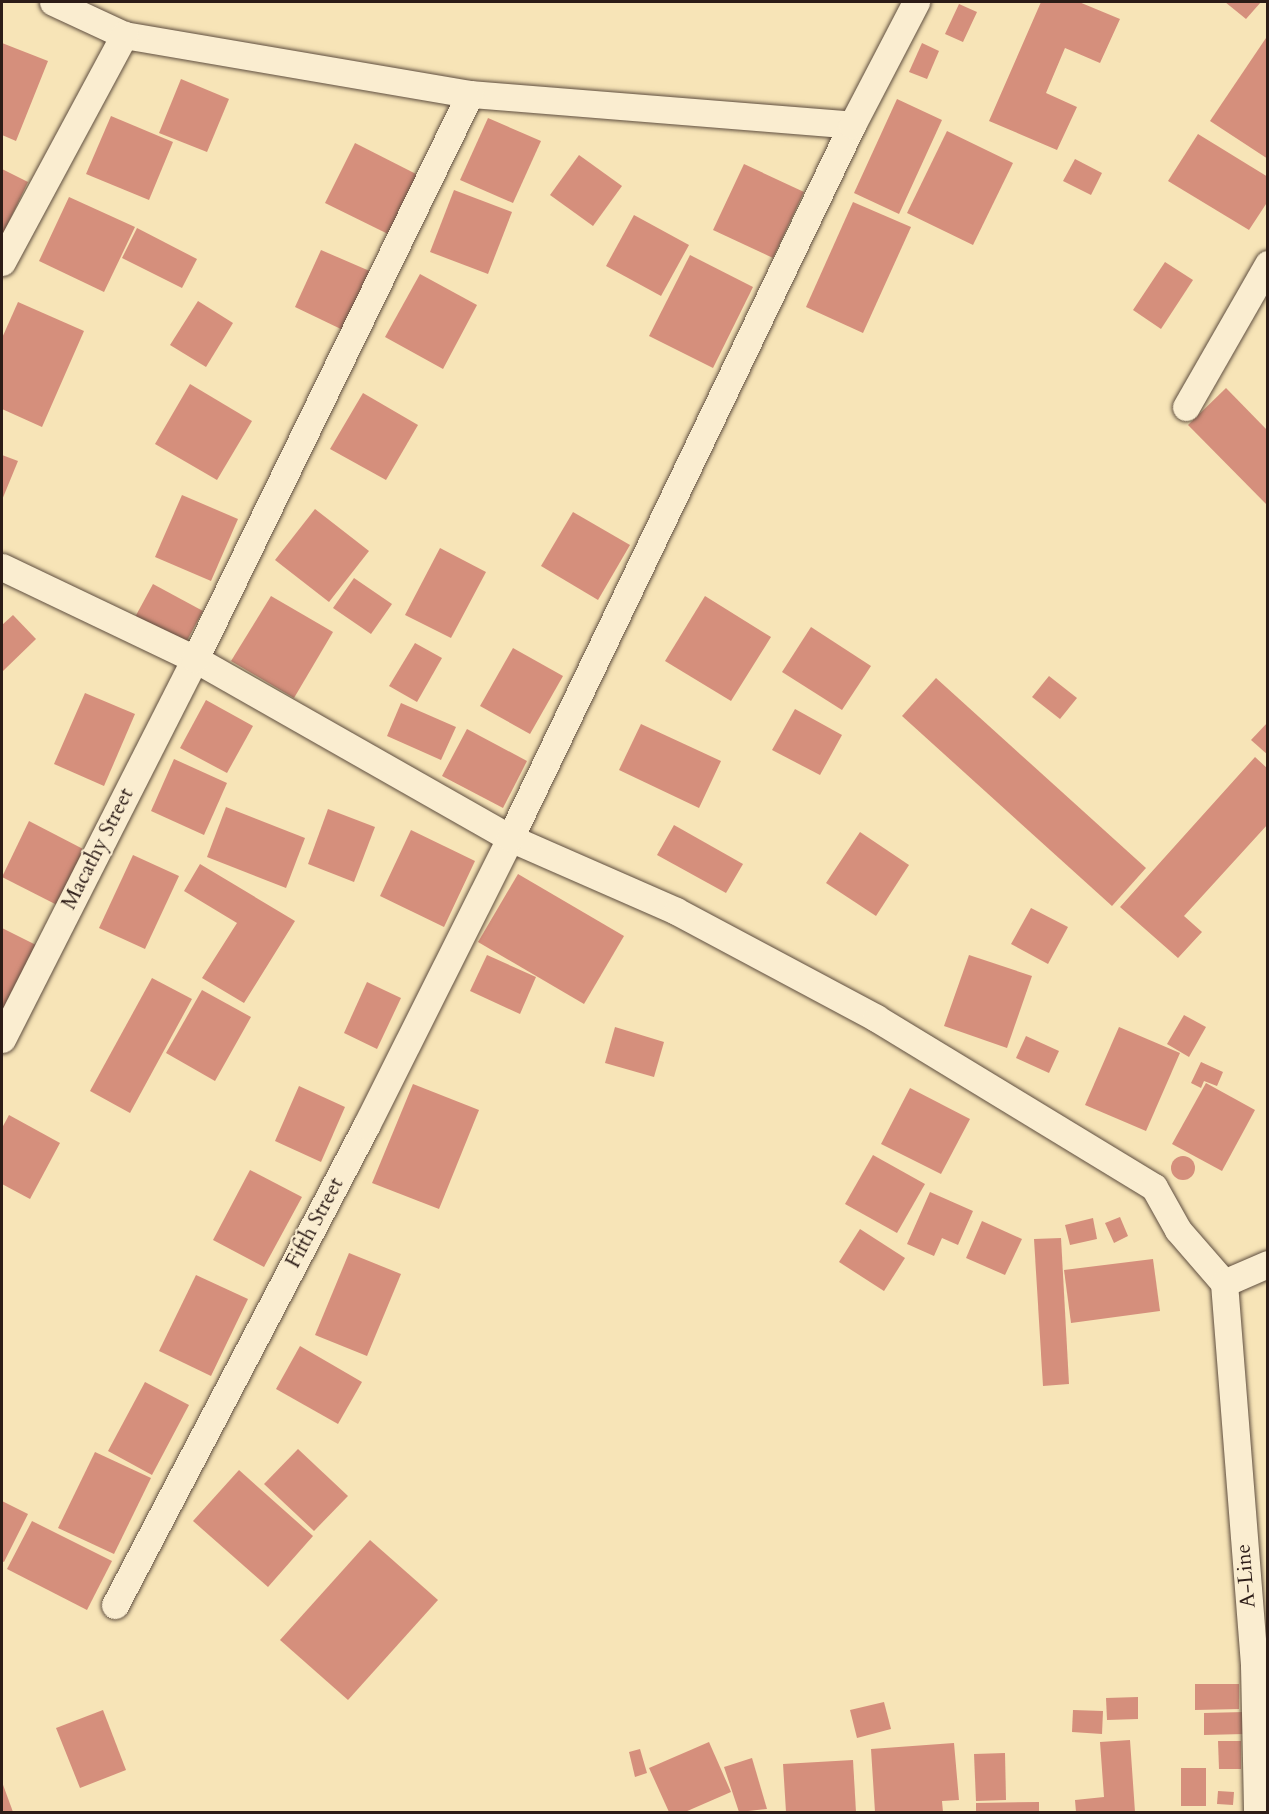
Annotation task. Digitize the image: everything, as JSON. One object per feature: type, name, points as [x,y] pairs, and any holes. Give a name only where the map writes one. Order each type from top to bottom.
[{"type":"street","points":[[53,2],[124,35],[470,94],[852,125]]},
{"type":"street","name":"Fifth Street","points":[[115,1605],[366,1126],[510,838],[852,125],[916,2]]},
{"type":"street","points":[[2,262],[124,35]]},
{"type":"street","name":"Macathy Street","points":[[2,1038],[195,659],[470,94]]},
{"type":"street","points":[[1186,407],[1268,264]]},
{"type":"street","points":[[2,567],[195,659],[510,838],[676,911],[865,1013],[1154,1187],[1178,1230],[1224,1282],[1268,1264]]},
{"type":"street","name":"A-Line","points":[[1224,1282],[1237,1484],[1254,1665],[1257,1812]]},
{"type":"building","points":[[1041,2],[1079,2],[1120,19],[1100,63],[1065,48],[1046,93],[1077,107],[1057,150],[989,121]]},
{"type":"building","points":[[1225,2],[1261,2],[1246,19]]},
{"type":"building","points":[[959,4],[977,12],[963,42],[945,34]]},
{"type":"building","points":[[1268,35],[1268,159],[1210,121]]},
{"type":"building","points":[[2,43],[48,61],[16,141],[2,135]]},
{"type":"building","points":[[922,43],[939,51],[927,79],[909,72]]},
{"type":"building","points":[[181,79],[229,99],[207,152],[159,133]]},
{"type":"building","points":[[897,99],[942,120],[899,214],[854,193]]},
{"type":"building","points":[[111,116],[173,142],[149,200],[86,174]]},
{"type":"building","points":[[488,118],[541,141],[513,203],[460,180]]},
{"type":"building","points":[[947,131],[1013,163],[973,245],[907,213]]},
{"type":"building","points":[[1198,134],[1268,177],[1268,201],[1249,230],[1168,181]]},
{"type":"building","points":[[355,143],[418,175],[388,234],[325,203]]},
{"type":"building","points":[[579,155],[622,186],[593,226],[550,195]]},
{"type":"building","points":[[1075,159],[1102,173],[1091,195],[1063,181]]},
{"type":"building","points":[[744,164],[804,192],[773,258],[713,230]]},
{"type":"building","points":[[2,169],[28,182],[2,236]]},
{"type":"building","points":[[454,190],[512,212],[488,274],[430,252]]},
{"type":"building","points":[[69,197],[135,227],[104,292],[39,261]]},
{"type":"building","points":[[853,202],[911,227],[863,333],[806,307]]},
{"type":"building","points":[[634,215],[689,245],[661,296],[606,266]]},
{"type":"building","points":[[137,228],[197,259],[182,288],[122,258]]},
{"type":"building","points":[[321,250],[372,272],[345,331],[295,307]]},
{"type":"building","points":[[690,255],[753,287],[713,368],[649,336]]},
{"type":"building","points":[[1165,262],[1193,280],[1161,329],[1133,310]]},
{"type":"building","points":[[420,274],[477,305],[443,369],[385,337]]},
{"type":"building","points":[[198,301],[233,323],[206,367],[170,345]]},
{"type":"building","points":[[18,302],[84,331],[42,427],[2,409],[2,338]]},
{"type":"building","points":[[190,384],[252,421],[217,480],[155,444]]},
{"type":"building","points":[[1226,388],[1268,431],[1268,506],[1188,425]]},
{"type":"building","points":[[363,393],[418,425],[386,480],[330,449]]},
{"type":"building","points":[[2,455],[18,461],[2,500]]},
{"type":"building","points":[[182,495],[238,519],[211,581],[155,557]]},
{"type":"building","points":[[315,509],[369,551],[329,602],[275,560]]},
{"type":"building","points":[[573,512],[630,545],[598,600],[541,566]]},
{"type":"building","points":[[440,548],[486,572],[451,638],[405,615]]},
{"type":"building","points":[[354,578],[392,604],[371,634],[333,608]]},
{"type":"building","points":[[153,584],[203,611],[184,646],[134,619]]},
{"type":"building","points":[[271,596],[333,632],[294,698],[231,661]]},
{"type":"building","points":[[705,596],[771,637],[731,701],[665,661]]},
{"type":"building","points":[[13,615],[36,639],[2,672],[2,625]]},
{"type":"building","points":[[811,627],[871,666],[842,710],[782,672]]},
{"type":"building","points":[[415,643],[442,658],[417,702],[389,686]]},
{"type":"building","points":[[513,648],[563,676],[530,734],[480,706]]},
{"type":"building","points":[[1049,676],[1077,698],[1060,719],[1032,697]]},
{"type":"building","points":[[936,678],[1146,868],[1112,906],[902,716]]},
{"type":"building","points":[[85,693],[135,714],[104,786],[54,764]]},
{"type":"building","points":[[206,700],[253,726],[227,773],[180,748]]},
{"type":"building","points":[[401,703],[456,727],[441,760],[387,736]]},
{"type":"building","points":[[795,709],[842,735],[820,775],[772,750]]},
{"type":"building","points":[[1268,722],[1268,755],[1251,740]]},
{"type":"building","points":[[641,724],[721,761],[699,808],[619,770]]},
{"type":"building","points":[[467,729],[527,761],[503,808],[442,776]]},
{"type":"building","points":[[1255,757],[1268,769],[1268,824],[1184,916],[1202,932],[1178,958],[1120,907]]},
{"type":"building","points":[[174,759],[227,783],[204,835],[151,811]]},
{"type":"building","points":[[226,807],[305,838],[286,888],[207,857]]},
{"type":"building","points":[[328,809],[375,827],[354,882],[308,864]]},
{"type":"building","points":[[29,821],[85,850],[57,905],[2,877]]},
{"type":"building","points":[[674,825],[743,864],[726,893],[657,855]]},
{"type":"building","points":[[411,830],[475,861],[444,927],[380,896]]},
{"type":"building","points":[[860,832],[909,865],[876,916],[826,883]]},
{"type":"building","points":[[133,855],[179,876],[145,949],[99,928]]},
{"type":"building","points":[[200,864],[295,921],[244,1003],[202,978],[237,923],[184,891]]},
{"type":"building","points":[[518,874],[624,936],[584,1004],[478,942]]},
{"type":"building","points":[[1031,908],[1068,927],[1048,964],[1011,944]]},
{"type":"building","points":[[2,928],[36,945],[2,1016]]},
{"type":"building","points":[[487,955],[536,977],[520,1014],[470,991]]},
{"type":"building","points":[[969,955],[1032,976],[1007,1048],[944,1026]]},
{"type":"building","points":[[152,978],[192,999],[130,1113],[90,1091]]},
{"type":"building","points":[[367,982],[401,998],[377,1049],[344,1033]]},
{"type":"building","points":[[202,990],[251,1017],[215,1081],[166,1053]]},
{"type":"building","points":[[1184,1015],[1206,1027],[1189,1057],[1167,1044]]},
{"type":"building","points":[[615,1027],[664,1042],[654,1077],[605,1063]]},
{"type":"building","points":[[1119,1027],[1180,1053],[1146,1131],[1085,1105]]},
{"type":"building","points":[[1026,1036],[1059,1051],[1049,1073],[1016,1058]]},
{"type":"building","points":[[1201,1062],[1223,1072],[1217,1086],[1204,1081],[1201,1088],[1191,1083]]},
{"type":"building","points":[[1206,1083],[1255,1110],[1222,1171],[1172,1144]]},
{"type":"building","points":[[413,1084],[479,1110],[439,1209],[372,1183]]},
{"type":"building","points":[[299,1086],[345,1107],[321,1162],[275,1141]]},
{"type":"building","points":[[910,1088],[970,1119],[941,1174],[881,1144]]},
{"type":"building","points":[[9,1115],[60,1143],[30,1199],[2,1184],[2,1128]]},
{"type":"building","points":[[873,1155],[925,1184],[897,1233],[845,1204]]},
{"type":"building","points":[[1183,1156],[1192,1159],[1195,1168],[1192,1177],[1183,1180],[1174,1177],[1171,1168],[1174,1159]]},
{"type":"building","points":[[250,1170],[302,1197],[264,1267],[213,1240]]},
{"type":"building","points":[[930,1192],[973,1211],[958,1245],[942,1238],[934,1256],[907,1244]]},
{"type":"building","points":[[1120,1217],[1128,1236],[1114,1243],[1105,1223]]},
{"type":"building","points":[[1093,1218],[1097,1239],[1070,1245],[1065,1225]]},
{"type":"building","points":[[982,1221],[1022,1239],[1005,1275],[966,1258]]},
{"type":"building","points":[[860,1229],[905,1258],[884,1291],[839,1262]]},
{"type":"building","points":[[1061,1238],[1069,1384],[1043,1386],[1034,1239]]},
{"type":"building","points":[[349,1253],[401,1274],[367,1356],[315,1335]]},
{"type":"building","points":[[1153,1259],[1160,1311],[1071,1323],[1064,1270]]},
{"type":"building","points":[[196,1275],[248,1299],[211,1376],[159,1351]]},
{"type":"building","points":[[300,1346],[362,1382],[338,1424],[276,1389]]},
{"type":"building","points":[[145,1382],[189,1405],[152,1475],[108,1451]]},
{"type":"building","points":[[298,1449],[348,1496],[314,1531],[264,1484]]},
{"type":"building","points":[[95,1452],[151,1478],[114,1554],[58,1528]]},
{"type":"building","points":[[239,1470],[313,1536],[268,1587],[193,1521]]},
{"type":"building","points":[[2,1501],[28,1514],[4,1562],[2,1561]]},
{"type":"building","points":[[32,1521],[112,1561],[87,1610],[7,1569]]},
{"type":"building","points":[[370,1540],[438,1600],[348,1700],[280,1640]]},
{"type":"building","points":[[1195,1684],[1239,1684],[1239,1709],[1195,1710]]},
{"type":"building","points":[[1138,1697],[1138,1719],[1107,1720],[1106,1698]]},
{"type":"building","points":[[884,1702],[891,1729],[857,1738],[850,1710]]},
{"type":"building","points":[[103,1710],[126,1770],[80,1788],[56,1728]]},
{"type":"building","points":[[1073,1710],[1103,1711],[1102,1734],[1072,1732]]},
{"type":"building","points":[[1244,1712],[1244,1734],[1204,1735],[1204,1713]]},
{"type":"building","points":[[1130,1740],[1135,1812],[1076,1812],[1075,1800],[1104,1797],[1100,1742]]},
{"type":"building","points":[[1218,1741],[1241,1741],[1241,1769],[1219,1769]]},
{"type":"building","points":[[709,1742],[731,1792],[685,1812],[669,1812],[649,1768]]},
{"type":"building","points":[[954,1743],[959,1800],[942,1801],[943,1812],[875,1812],[871,1749]]},
{"type":"building","points":[[640,1749],[647,1773],[635,1777],[629,1752]]},
{"type":"building","points":[[1005,1753],[1006,1800],[976,1801],[974,1754]]},
{"type":"building","points":[[752,1758],[767,1809],[739,1812],[724,1767]]},
{"type":"building","points":[[853,1760],[856,1812],[786,1812],[783,1764]]},
{"type":"building","points":[[1181,1768],[1206,1768],[1206,1806],[1181,1806]]},
{"type":"building","points":[[2,1782],[13,1812],[2,1812]]},
{"type":"building","points":[[1218,1791],[1234,1792],[1233,1805],[1217,1804]]},
{"type":"building","points":[[1039,1802],[1039,1812],[976,1812],[976,1803]]}]
